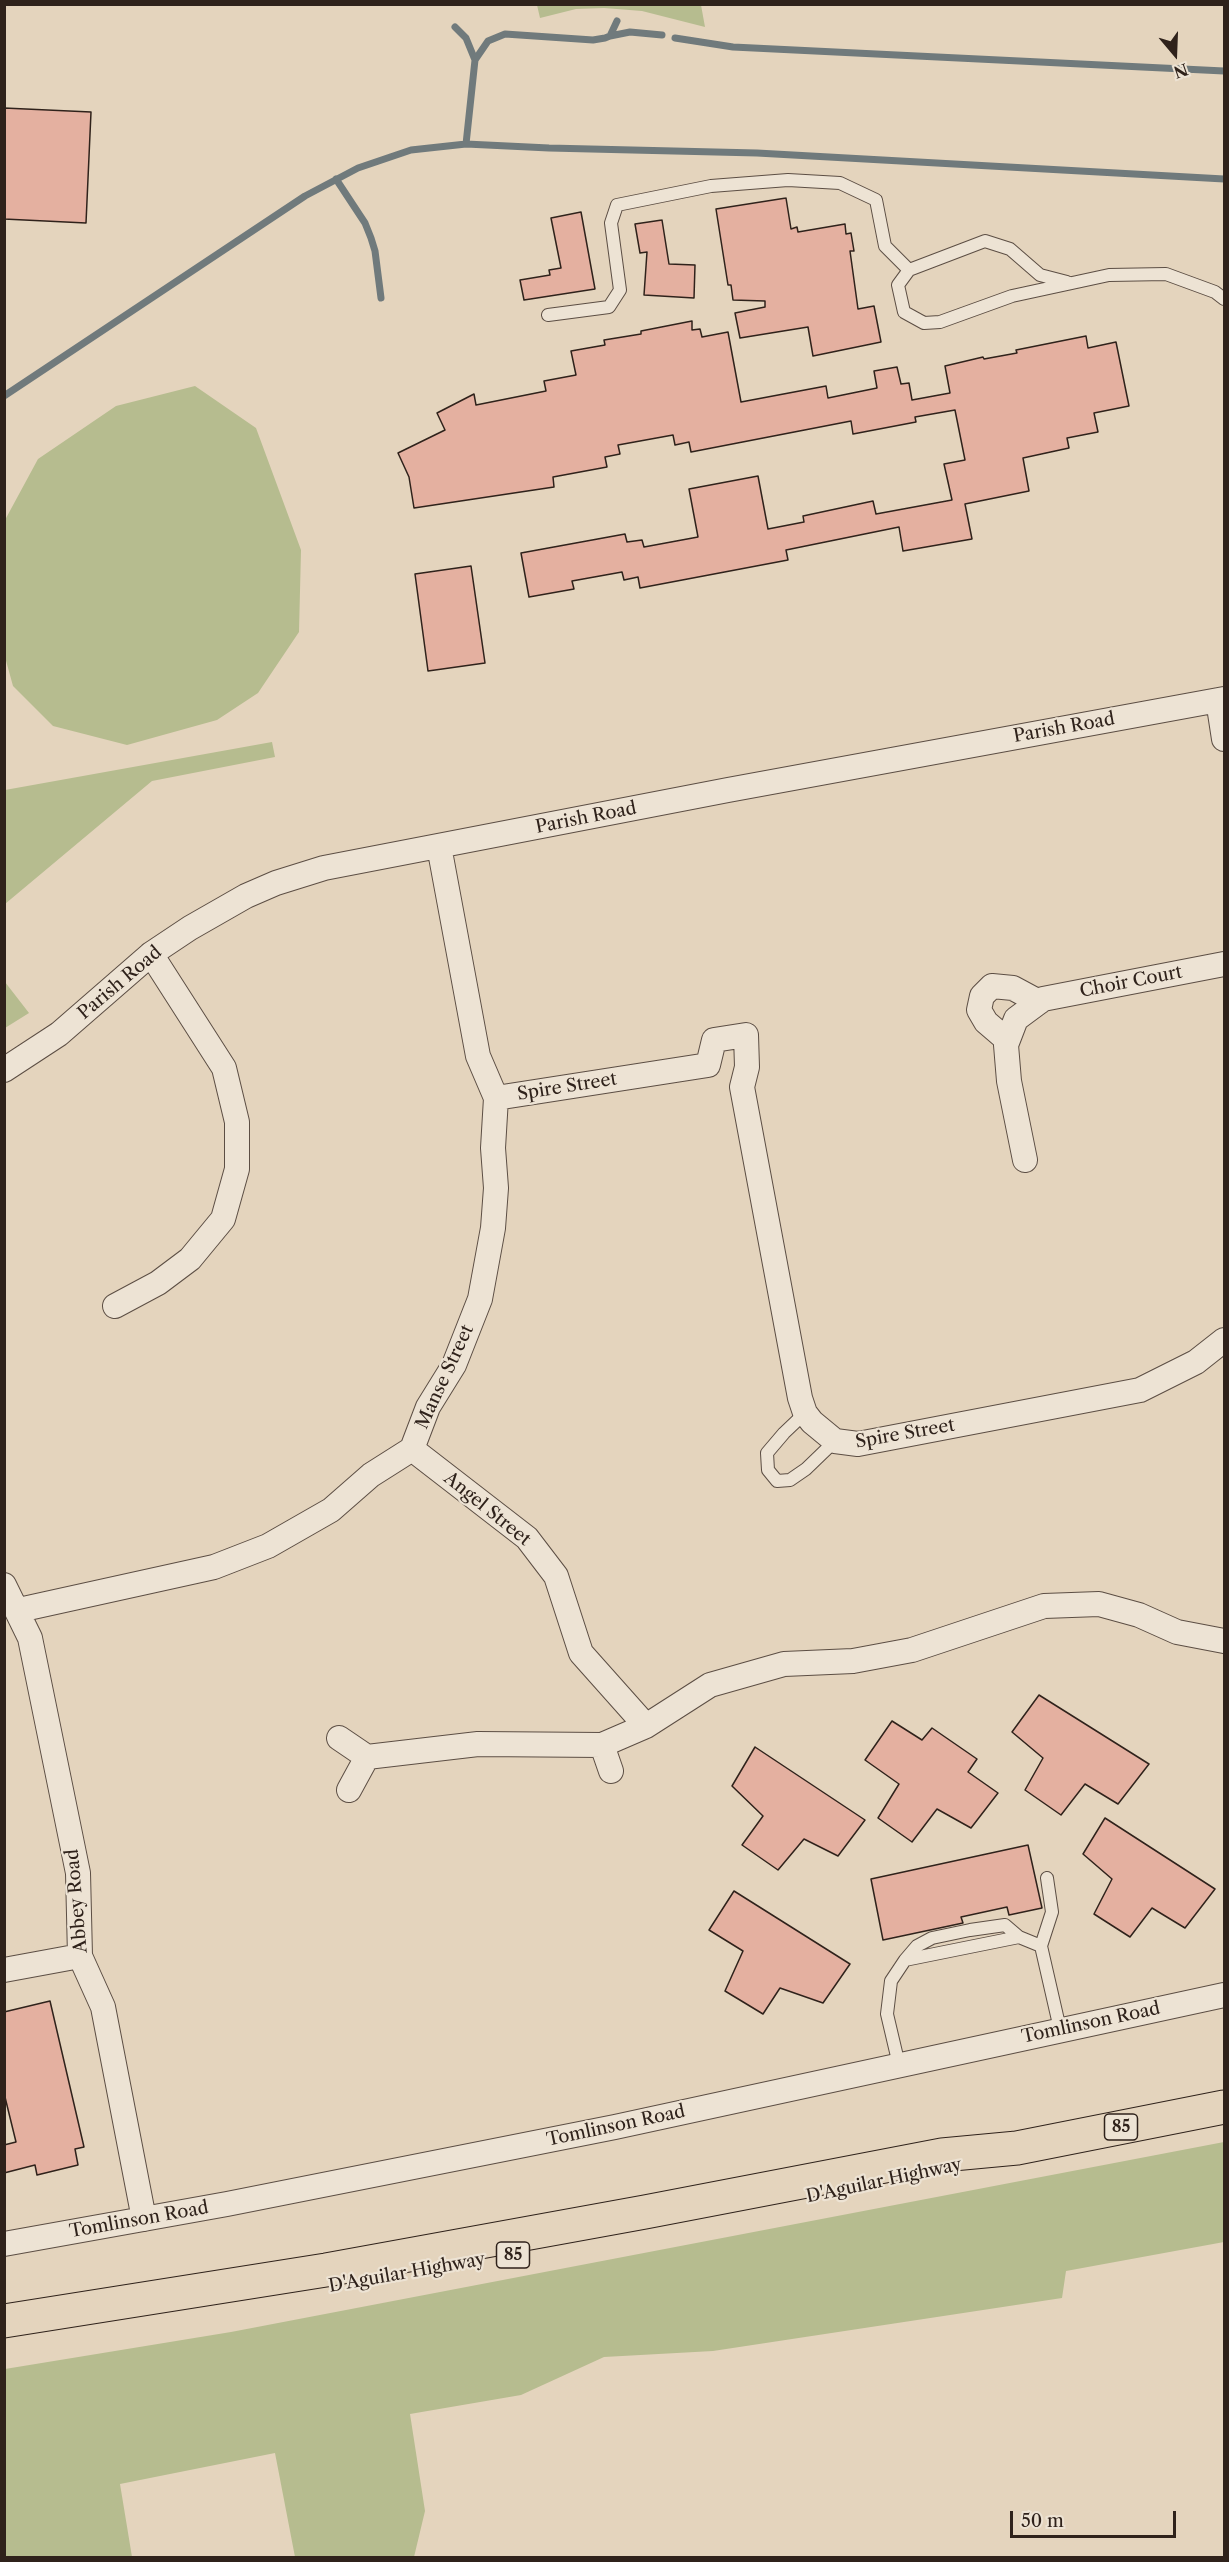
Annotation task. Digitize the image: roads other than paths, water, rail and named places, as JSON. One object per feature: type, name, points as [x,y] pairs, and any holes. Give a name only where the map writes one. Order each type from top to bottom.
[{"type":"highway","name":"D'Aguilar Highway","points":[[4,2321],[371,2262],[942,2155],[1017,2148],[1224,2107]]},
{"type":"highway","name":"D'Aguilar Highway","points":[[4,2339],[386,2277],[646,2230],[943,2171],[1017,2148]]},
{"type":"street","points":[[1221,700],[1224,739]]},
{"type":"street","name":"Parish Road","points":[[4,1070],[59,1034],[151,954],[218,911],[276,883],[324,868],[728,790],[1221,700]]},
{"type":"street","name":"Manse Street","points":[[18,1610],[214,1567],[268,1546],[331,1510],[371,1475],[412,1449],[429,1407],[454,1365],[480,1299],[494,1228],[496,1188],[493,1148],[496,1098],[478,1056],[439,846]]},
{"type":"street","points":[[115,1306],[158,1283],[190,1258],[223,1219],[237,1169],[237,1122],[224,1068],[151,954]]},
{"type":"street","name":"Choir Court","points":[[1007,1041],[1016,1019],[1043,999],[1224,964]]},
{"type":"street","points":[[1025,1160],[1009,1081],[1007,1041],[986,1022],[979,1010],[981,996],[992,986],[1012,988],[1039,1002]]},
{"type":"street","points":[[742,1087],[708,1065],[714,1040],[746,1035],[747,1067],[742,1087],[805,1413]]},
{"type":"street","name":"Spire Street","points":[[496,1098],[708,1065]]},
{"type":"street","name":"Spire Street","points":[[805,1413],[835,1441],[858,1444],[1140,1390],[1177,1373],[1223,1345]]},
{"type":"street","name":"Angel Street","points":[[412,1449],[527,1538],[555,1576],[581,1653],[646,1726]]},
{"type":"street","name":"Abbey Road","points":[[4,1586],[30,1638],[78,1873],[80,1956],[103,2007],[144,2219]]},
{"type":"street","points":[[339,1738],[367,1757],[478,1744],[602,1746],[646,1726],[710,1685],[784,1664],[853,1662],[912,1650],[1044,1606],[1099,1604],[1139,1615],[1177,1632],[1224,1641]]},
{"type":"street","points":[[602,1746],[611,1771]]},
{"type":"street","points":[[349,1790],[367,1757]]},
{"type":"street","points":[[4,1970],[80,1956]]},
{"type":"street","name":"Tomlinson Road","points":[[4,2244],[144,2219],[603,2129],[1224,1995]]},
{"type":"lane","points":[[548,315],[609,307],[620,290],[610,224],[617,205],[711,186],[788,180],[840,183],[876,200],[885,246],[909,270]]},
{"type":"lane","points":[[1067,282],[1040,275],[1010,249],[985,241],[909,270],[898,285],[904,312],[924,323],[940,322],[1012,296],[1067,282],[1109,275],[1153,272],[1166,274],[1221,293]]},
{"type":"lane","points":[[805,1413],[767,1453],[768,1470],[777,1481],[790,1480],[806,1469],[835,1441]]},
{"type":"lane","points":[[1047,1878],[1053,1912],[1041,1946],[1060,2029]]},
{"type":"lane","points":[[899,2065],[887,2014],[891,1981],[917,1946],[932,1938],[1005,1925],[1019,1937],[1041,1946]]},
{"type":"waterway","points":[[466,144],[475,60],[488,41],[505,34],[593,40],[610,36],[617,21]]},
{"type":"waterway","points":[[455,27],[466,38],[475,60]]},
{"type":"waterway","points":[[610,36],[630,32],[662,35]]},
{"type":"waterway","points":[[675,38],[733,47],[1224,71]]},
{"type":"waterway","points":[[4,396],[305,196],[358,168],[411,150],[466,144],[757,153],[1224,179]]},
{"type":"waterway","points":[[336,179],[365,223],[371,238],[375,251],[381,298]]}]
